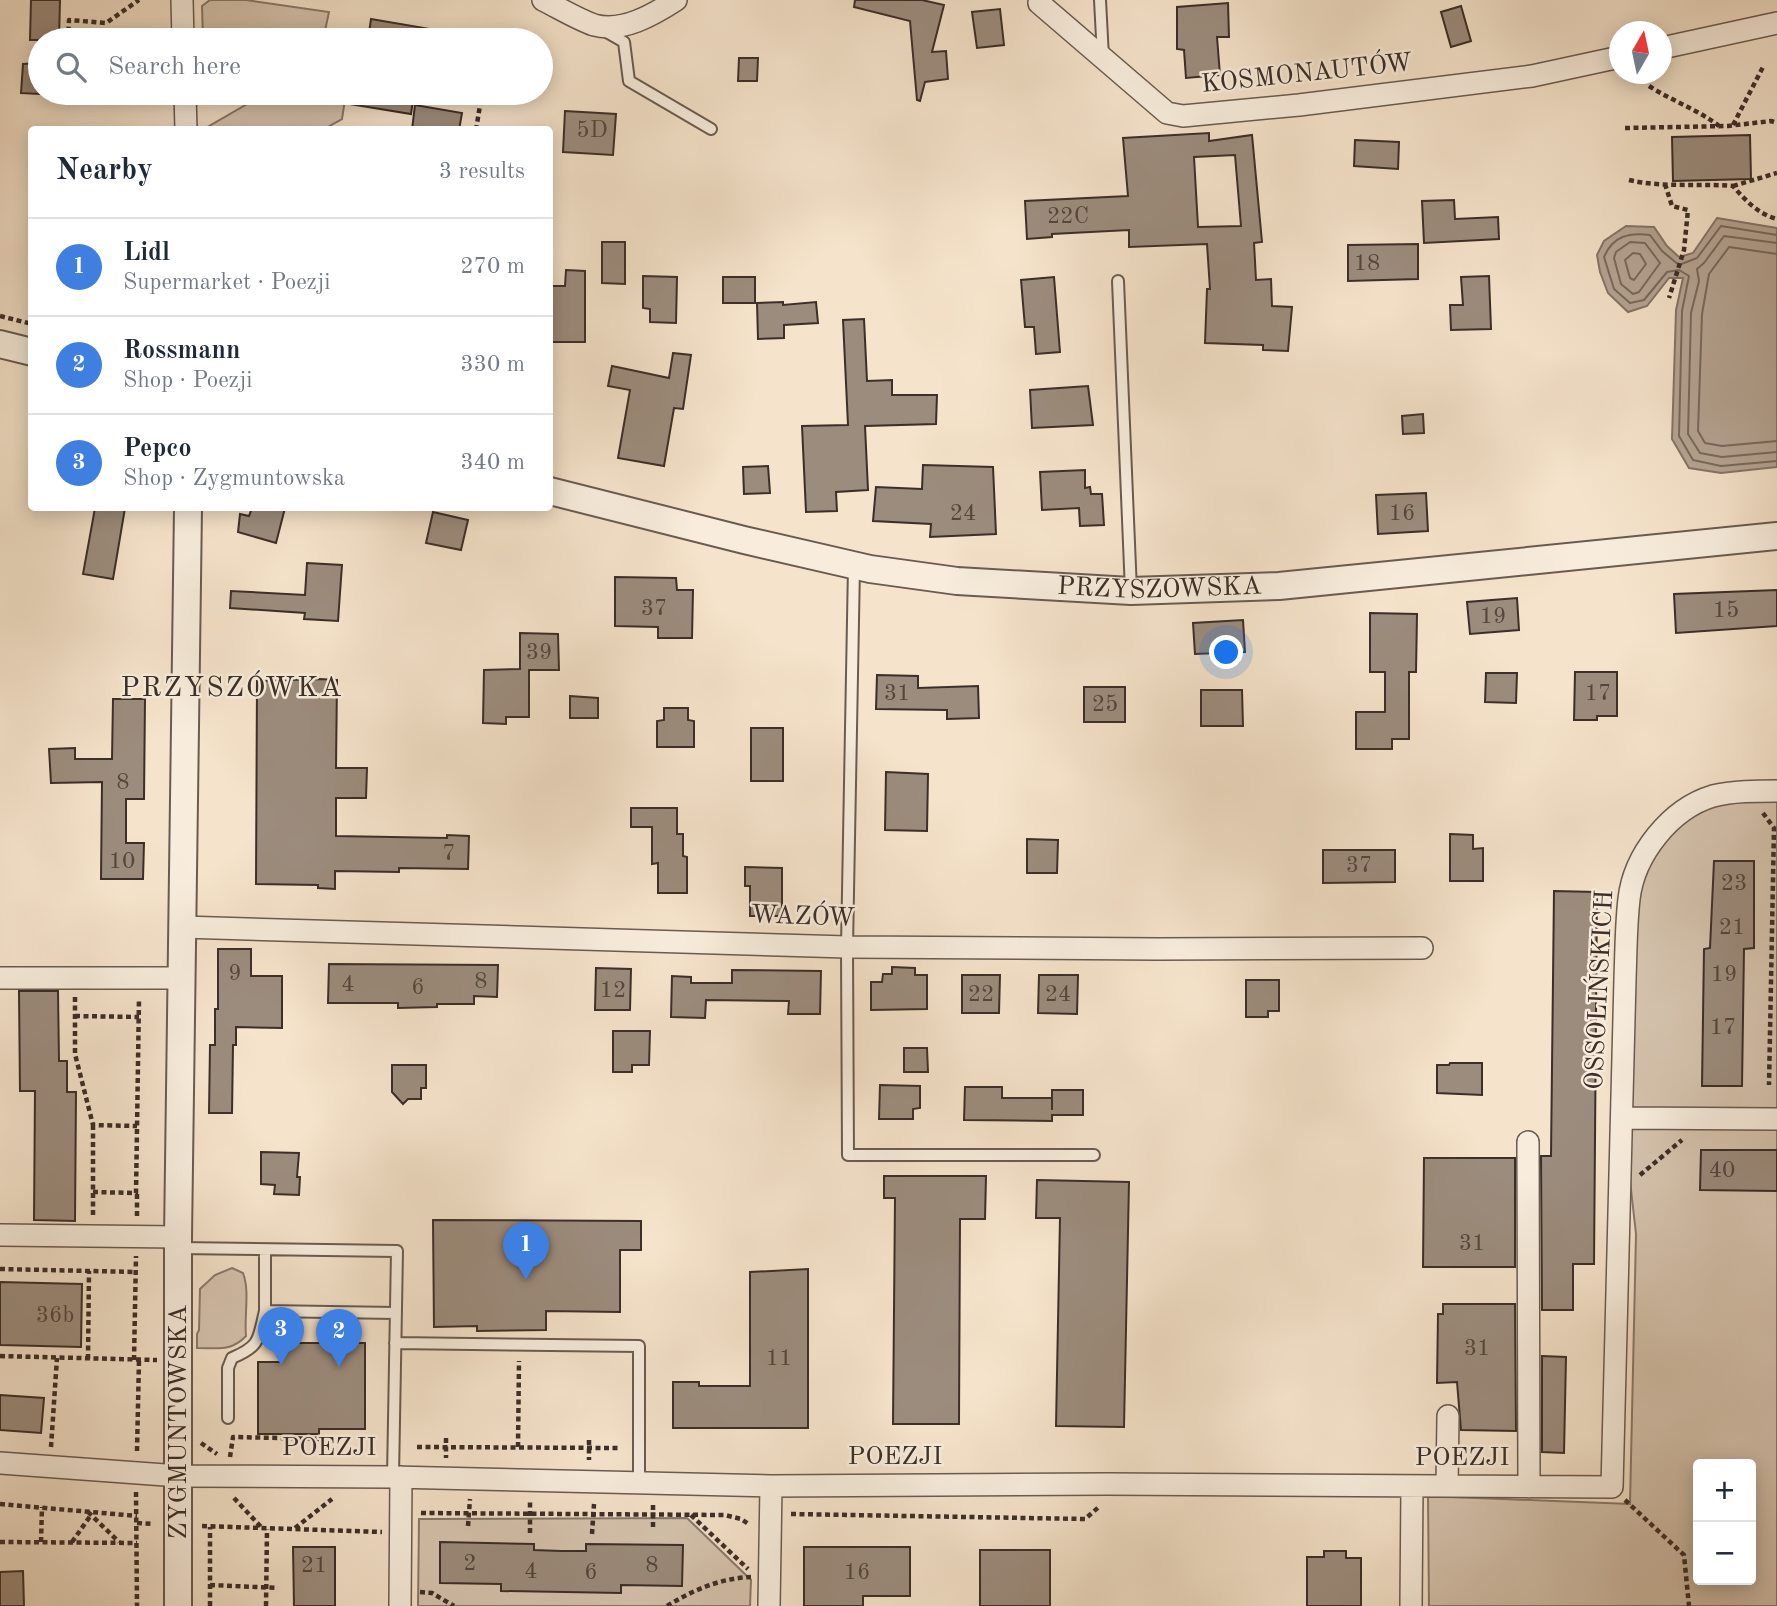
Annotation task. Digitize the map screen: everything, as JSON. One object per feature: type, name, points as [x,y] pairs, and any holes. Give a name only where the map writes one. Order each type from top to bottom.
[{"type":"street","points":[[182,0],[183,28]]},
{"type":"street","points":[[544,0],[594,25],[622,26],[658,12],[676,0]]},
{"type":"street","name":"KOSMONAUTÓW","points":[[1037,1],[1167,113],[1183,116],[1532,76],[1609,59]]},
{"type":"street","points":[[1672,45],[1777,23]]},
{"type":"street","points":[[185,105],[186,126]]},
{"type":"street","points":[[0,344],[28,351]]},
{"type":"street","name":"PRZYSZOWSKA","points":[[553,492],[854,566],[957,581],[1131,591],[1279,586],[1777,536]]},
{"type":"street","name":"ZYGMUNTOWSKA","points":[[178,1606],[178,1243],[187,511]]},
{"type":"street","name":"OSSOLIŃSKICH","points":[[1612,1487],[1629,898],[1637,868],[1664,827],[1713,796],[1777,791]]},
{"type":"street","name":"WAZÓW","points":[[182,927],[847,947],[1422,948]]},
{"type":"street","points":[[0,978],[181,978]]},
{"type":"street","name":"OSSOLIŃSKICH","points":[[1623,1118],[1777,1119]]},
{"type":"street","points":[[1528,1142],[1528,1487]]},
{"type":"street","points":[[0,1235],[136,1231],[178,1243]]},
{"type":"street","points":[[1447,1486],[1448,1416]]},
{"type":"street","name":"POEZJI","points":[[0,1463],[179,1476],[397,1477],[771,1486],[1612,1487]]},
{"type":"street","points":[[397,1477],[406,1598]]},
{"type":"street","points":[[769,1606],[771,1486]]},
{"type":"street","points":[[1411,1606],[1412,1486]]},
{"type":"lane","points":[[1100,0],[1103,58]]},
{"type":"lane","points":[[594,25],[624,42],[629,81],[711,129]]},
{"type":"lane","points":[[1118,281],[1131,591]]},
{"type":"lane","points":[[854,566],[847,947],[848,1155],[1094,1155]]},
{"type":"lane","points":[[178,1243],[265,1250],[397,1251],[397,1477]]},
{"type":"lane","points":[[228,1418],[228,1368],[232,1358],[257,1344],[265,1311],[265,1250]]},
{"type":"lane","points":[[265,1311],[396,1313]]},
{"type":"lane","points":[[396,1343],[639,1346],[639,1483]]},
{"type":"path","points":[[69,28],[69,20],[106,23],[139,0]]},
{"type":"path","points":[[1732,125],[1764,65]]},
{"type":"path","points":[[1649,86],[1700,111],[1720,126]]},
{"type":"path","points":[[477,126],[479,105]]},
{"type":"path","points":[[1625,128],[1720,126],[1771,121],[1777,123]]},
{"type":"path","points":[[1629,180],[1648,184],[1705,183],[1733,186],[1777,173]]},
{"type":"path","points":[[1665,184],[1671,206],[1688,210],[1684,250],[1670,298]]},
{"type":"path","points":[[1733,186],[1745,200],[1767,216],[1777,219]]},
{"type":"path","points":[[0,316],[28,323]]},
{"type":"path","points":[[1760,810],[1774,828],[1769,1085]]},
{"type":"path","points":[[75,995],[75,1054],[93,1125],[92,1227]]},
{"type":"path","points":[[137,1455],[136,1193],[139,997]]},
{"type":"path","points":[[75,1016],[139,1017]]},
{"type":"path","points":[[93,1125],[137,1126]]},
{"type":"path","points":[[1632,1182],[1683,1139]]},
{"type":"path","points":[[92,1192],[136,1193]]},
{"type":"path","points":[[92,1192],[137,1192],[136,1231]]},
{"type":"path","points":[[0,1269],[136,1272]]},
{"type":"path","points":[[88,1359],[89,1271]]},
{"type":"path","points":[[518,1447],[519,1344]]},
{"type":"path","points":[[0,1356],[156,1360]]},
{"type":"path","points":[[51,1449],[57,1357]]},
{"type":"path","points":[[198,1441],[229,1462],[233,1437],[324,1439]]},
{"type":"path","points":[[446,1438],[446,1465]]},
{"type":"path","points":[[589,1440],[589,1467]]},
{"type":"path","points":[[417,1447],[620,1448]]},
{"type":"path","points":[[1612,1487],[1684,1555],[1689,1606]]},
{"type":"path","points":[[229,1490],[264,1529],[266,1606]]},
{"type":"path","points":[[136,1492],[137,1606]]},
{"type":"path","points":[[294,1529],[333,1498]]},
{"type":"path","points":[[0,1504],[137,1516]]},
{"type":"path","points":[[468,1526],[470,1504]]},
{"type":"path","points":[[530,1504],[530,1533]]},
{"type":"path","points":[[592,1534],[594,1504]]},
{"type":"path","points":[[653,1505],[653,1528]]},
{"type":"path","points":[[41,1542],[42,1507]]},
{"type":"path","points":[[72,1542],[89,1513]]},
{"type":"path","points":[[89,1513],[120,1543]]},
{"type":"path","points":[[412,1513],[725,1515],[741,1519],[754,1528]]},
{"type":"path","points":[[780,1514],[1085,1519]]},
{"type":"path","points":[[690,1515],[755,1576]]},
{"type":"path","points":[[137,1523],[164,1525]]},
{"type":"path","points":[[197,1526],[383,1532]]},
{"type":"path","points":[[210,1527],[210,1606]]},
{"type":"path","points":[[0,1542],[137,1543]]},
{"type":"path","points":[[755,1563],[755,1584]]},
{"type":"path","points":[[667,1606],[718,1582],[734,1577],[755,1576]]},
{"type":"path","points":[[210,1585],[278,1588]]},
{"type":"path","points":[[406,1598],[432,1593],[454,1606]]},
{"type":"shaded area","points":[[210,0],[246,0],[329,12],[326,28],[203,28],[202,6]]},
{"type":"shaded area","points":[[245,105],[344,105],[342,119],[329,126],[209,126]]},
{"type":"shaded area","points":[[1777,791],[1777,1606],[1429,1606],[1428,1496],[1630,1504],[1636,1234],[1623,1118],[1632,882],[1695,805]]},
{"type":"shaded area","points":[[232,1268],[243,1273],[245,1280],[246,1336],[229,1347],[197,1348],[200,1289],[215,1275]]},
{"type":"shaded area","points":[[687,1518],[751,1580],[750,1606],[418,1606],[419,1519]]},
{"type":"water","points":[[1717,218],[1777,228],[1777,467],[1721,473],[1689,468],[1672,439],[1676,310],[1683,278],[1669,278],[1647,306],[1628,312],[1608,293],[1600,272],[1597,255],[1604,241],[1626,226],[1654,227],[1667,246],[1679,257],[1693,253]]},
{"type":"building","points":[[31,0],[60,0],[59,28],[30,28]]},
{"type":"building","points":[[855,0],[922,0],[944,5],[932,52],[946,51],[948,79],[925,82],[920,101],[917,100],[910,21],[854,7]]},
{"type":"building","points":[[1228,3],[1229,37],[1217,37],[1220,75],[1186,78],[1184,50],[1177,49],[1177,7]]},
{"type":"building","points":[[1461,6],[1471,41],[1451,47],[1441,12]]},
{"type":"building","points":[[1000,9],[1004,45],[977,48],[972,12]]},
{"type":"building","points":[[371,19],[424,28],[370,28]]},
{"type":"building","points":[[739,58],[758,58],[757,81],[738,81]]},
{"type":"building","points":[[23,64],[28,64],[28,93],[21,93]]},
{"type":"building","points":[[355,105],[412,105],[411,114]]},
{"type":"building","points":[[415,105],[462,113],[460,126],[412,126]]},
{"type":"building","points":[[565,111],[616,114],[613,155],[563,152]]},
{"type":"building","points":[[1209,133],[1209,141],[1252,135],[1262,242],[1254,243],[1256,280],[1271,279],[1272,306],[1292,307],[1288,351],[1263,350],[1263,345],[1205,343],[1207,289],[1210,289],[1207,244],[1129,247],[1129,230],[1052,234],[1052,237],[1027,239],[1025,201],[1128,196],[1123,138]],"holes":[[[1235,155],[1241,226],[1198,227],[1194,157]]]},
{"type":"building","points":[[1750,135],[1751,179],[1673,181],[1672,137]]},
{"type":"building","points":[[1355,140],[1399,142],[1398,169],[1354,166]]},
{"type":"building","points":[[1454,200],[1455,219],[1498,217],[1499,239],[1424,243],[1422,201]]},
{"type":"building","points":[[602,242],[625,242],[625,284],[602,283]]},
{"type":"building","points":[[1418,244],[1418,279],[1348,281],[1348,245]]},
{"type":"building","points":[[566,270],[585,271],[585,342],[553,342],[553,286],[565,286]]},
{"type":"building","points":[[643,276],[677,277],[676,323],[650,322],[650,309],[643,308]]},
{"type":"building","points":[[1489,276],[1491,329],[1451,330],[1450,305],[1463,305],[1461,277]]},
{"type":"building","points":[[723,277],[755,277],[755,303],[723,303]]},
{"type":"building","points":[[1054,277],[1060,352],[1036,354],[1034,327],[1025,327],[1021,280]]},
{"type":"building","points":[[783,302],[783,305],[816,302],[818,323],[784,325],[784,338],[758,339],[757,303]]},
{"type":"building","points":[[864,319],[867,381],[892,380],[892,395],[937,395],[936,424],[865,426],[868,490],[836,492],[837,511],[806,512],[802,426],[848,425],[843,320]]},
{"type":"building","points":[[673,353],[691,355],[683,409],[674,408],[664,466],[618,458],[630,390],[608,386],[612,366],[669,378]]},
{"type":"building","points":[[1088,386],[1093,425],[1032,428],[1030,390]]},
{"type":"building","points":[[1423,414],[1424,433],[1403,434],[1402,416]]},
{"type":"building","points":[[923,465],[993,467],[996,534],[930,537],[931,524],[873,521],[876,487],[922,489]]},
{"type":"building","points":[[768,466],[770,493],[744,494],[743,467]]},
{"type":"building","points":[[1085,470],[1085,488],[1090,487],[1091,494],[1102,494],[1104,525],[1080,526],[1079,508],[1042,510],[1040,472]]},
{"type":"building","points":[[1426,493],[1428,531],[1378,534],[1376,495]]},
{"type":"building","points":[[94,511],[124,511],[113,579],[83,574]]},
{"type":"building","points":[[251,511],[284,511],[276,543],[238,532],[240,514],[249,516]]},
{"type":"building","points":[[433,512],[468,520],[461,550],[426,543]]},
{"type":"building","points":[[307,563],[342,565],[338,621],[304,619],[305,613],[230,608],[231,591],[305,595]]},
{"type":"building","points":[[615,577],[676,578],[677,590],[693,590],[692,638],[658,638],[658,627],[615,626]]},
{"type":"building","points":[[1777,590],[1777,626],[1676,633],[1674,594]]},
{"type":"building","points":[[1517,598],[1519,630],[1470,634],[1467,602]]},
{"type":"building","points":[[1370,613],[1417,614],[1416,672],[1409,672],[1409,739],[1392,739],[1392,749],[1356,749],[1356,712],[1385,712],[1385,672],[1370,672]]},
{"type":"building","points":[[1243,620],[1245,652],[1195,654],[1193,623]]},
{"type":"building","points":[[520,633],[558,634],[559,670],[529,670],[529,717],[506,717],[506,724],[483,723],[484,670],[520,669]]},
{"type":"building","points":[[1575,672],[1617,672],[1617,716],[1597,716],[1597,720],[1574,720]]},
{"type":"building","points":[[1486,673],[1517,673],[1516,703],[1485,702]]},
{"type":"building","points":[[877,675],[918,676],[918,688],[978,686],[979,718],[947,719],[947,710],[876,709]]},
{"type":"building","points":[[337,680],[336,768],[367,768],[366,798],[336,798],[336,836],[469,836],[468,869],[335,871],[335,889],[318,888],[318,885],[256,884],[257,681]]},
{"type":"building","points":[[1084,687],[1125,687],[1125,722],[1084,722]]},
{"type":"building","points":[[1201,690],[1242,690],[1243,726],[1201,726]]},
{"type":"building","points":[[570,696],[598,698],[598,718],[570,718]]},
{"type":"building","points":[[113,699],[145,699],[144,799],[126,799],[126,843],[144,843],[143,879],[101,879],[102,782],[51,783],[49,749],[75,748],[75,759],[112,759]]},
{"type":"building","points":[[664,708],[688,708],[688,720],[694,721],[694,747],[657,747],[657,721],[664,720]]},
{"type":"building","points":[[751,728],[783,728],[783,781],[751,781]]},
{"type":"building","points":[[886,772],[928,774],[927,831],[885,830]]},
{"type":"building","points":[[631,808],[677,808],[677,834],[683,834],[683,856],[687,857],[687,893],[658,893],[658,863],[652,864],[652,827],[631,827]]},
{"type":"building","points":[[1450,834],[1473,835],[1473,849],[1483,848],[1483,881],[1450,881]]},
{"type":"building","points":[[1027,839],[1058,840],[1057,873],[1027,873]]},
{"type":"building","points":[[1323,850],[1395,850],[1395,882],[1323,883]]},
{"type":"building","points":[[1714,861],[1754,861],[1754,948],[1744,949],[1742,1086],[1702,1086],[1704,949],[1710,948]]},
{"type":"building","points":[[745,867],[782,868],[782,916],[750,916],[750,886],[745,886]]},
{"type":"building","points":[[1554,891],[1597,892],[1594,1264],[1573,1264],[1573,1310],[1542,1310],[1541,1156],[1551,1156]]},
{"type":"building","points":[[218,949],[251,949],[251,976],[282,976],[282,1028],[236,1027],[236,1045],[233,1045],[232,1113],[209,1113],[210,1045],[215,1045],[215,1009],[218,1009]]},
{"type":"building","points":[[329,964],[498,965],[497,997],[474,996],[474,1004],[437,1004],[437,1007],[398,1008],[398,1003],[328,1003]]},
{"type":"building","points":[[892,967],[915,968],[915,975],[927,975],[927,1009],[871,1010],[871,982],[882,982],[883,974],[892,974]]},
{"type":"building","points":[[596,968],[631,969],[630,1010],[595,1010]]},
{"type":"building","points":[[732,970],[821,971],[820,1014],[788,1014],[789,1001],[706,1000],[705,1018],[671,1017],[672,976],[691,977],[691,983],[732,983]]},
{"type":"building","points":[[962,975],[1000,975],[999,1013],[962,1013]]},
{"type":"building","points":[[1039,975],[1078,975],[1077,1014],[1038,1013]]},
{"type":"building","points":[[1246,980],[1279,980],[1279,1011],[1268,1011],[1268,1017],[1246,1017]]},
{"type":"building","points":[[19,991],[58,991],[59,1061],[67,1061],[67,1092],[76,1092],[75,1221],[34,1220],[35,1091],[20,1091]]},
{"type":"building","points":[[613,1031],[650,1031],[649,1065],[632,1065],[632,1072],[613,1072]]},
{"type":"building","points":[[904,1048],[927,1048],[928,1072],[904,1072]]},
{"type":"building","points":[[1482,1063],[1482,1095],[1437,1093],[1437,1065]]},
{"type":"building","points":[[392,1065],[426,1065],[426,1088],[421,1088],[421,1099],[408,1099],[403,1104],[392,1092]]},
{"type":"building","points":[[880,1085],[920,1086],[920,1108],[913,1109],[913,1119],[879,1119]]},
{"type":"building","points":[[965,1087],[1002,1087],[1002,1098],[1052,1098],[1052,1090],[1083,1090],[1083,1115],[1052,1115],[1052,1121],[964,1120]]},
{"type":"building","points":[[1701,1150],[1777,1150],[1777,1191],[1700,1190]]},
{"type":"building","points":[[261,1152],[299,1153],[299,1195],[274,1194],[275,1185],[261,1184]]},
{"type":"building","points":[[1424,1158],[1515,1158],[1515,1267],[1423,1267]]},
{"type":"building","points":[[884,1176],[986,1176],[985,1219],[960,1219],[959,1424],[893,1424],[895,1198],[884,1198]]},
{"type":"building","points":[[1037,1180],[1129,1182],[1124,1427],[1056,1426],[1060,1218],[1036,1218]]},
{"type":"building","points":[[433,1220],[641,1221],[641,1250],[620,1250],[620,1312],[546,1311],[546,1330],[477,1331],[477,1326],[434,1327]]},
{"type":"building","points":[[808,1269],[808,1428],[673,1428],[673,1382],[699,1382],[699,1386],[750,1386],[750,1272]]},
{"type":"building","points":[[0,1282],[82,1284],[81,1347],[0,1345]]},
{"type":"building","points":[[1443,1304],[1515,1304],[1516,1431],[1461,1430],[1457,1382],[1437,1383],[1438,1314],[1443,1314]]},
{"type":"building","points":[[281,1343],[365,1343],[365,1429],[319,1429],[319,1434],[258,1434],[258,1362],[281,1362]]},
{"type":"building","points":[[1542,1356],[1566,1357],[1564,1453],[1542,1452]]},
{"type":"building","points":[[0,1395],[44,1398],[41,1433],[0,1430]]},
{"type":"building","points":[[440,1542],[534,1544],[534,1550],[561,1551],[586,1551],[586,1544],[683,1545],[682,1586],[621,1585],[621,1593],[501,1591],[501,1584],[440,1583]]},
{"type":"building","points":[[293,1547],[335,1547],[335,1606],[294,1606]]},
{"type":"building","points":[[804,1547],[910,1547],[910,1596],[863,1596],[863,1606],[804,1606]]},
{"type":"building","points":[[980,1550],[1050,1550],[1050,1606],[980,1606]]},
{"type":"building","points":[[1324,1551],[1346,1551],[1346,1558],[1361,1558],[1361,1606],[1307,1606],[1307,1557],[1324,1557]]},
{"type":"building","points":[[23,1571],[24,1606],[0,1606],[0,1572]]},
{"type":"place","name":"Lidl","points":[[526,1280]]},
{"type":"place","name":"Pepco","points":[[281,1365]]},
{"type":"place","name":"Rossmann","points":[[339,1367]]},
{"type":"district","name":"PRZYSZÓWKA","points":[[232,689]]}]
